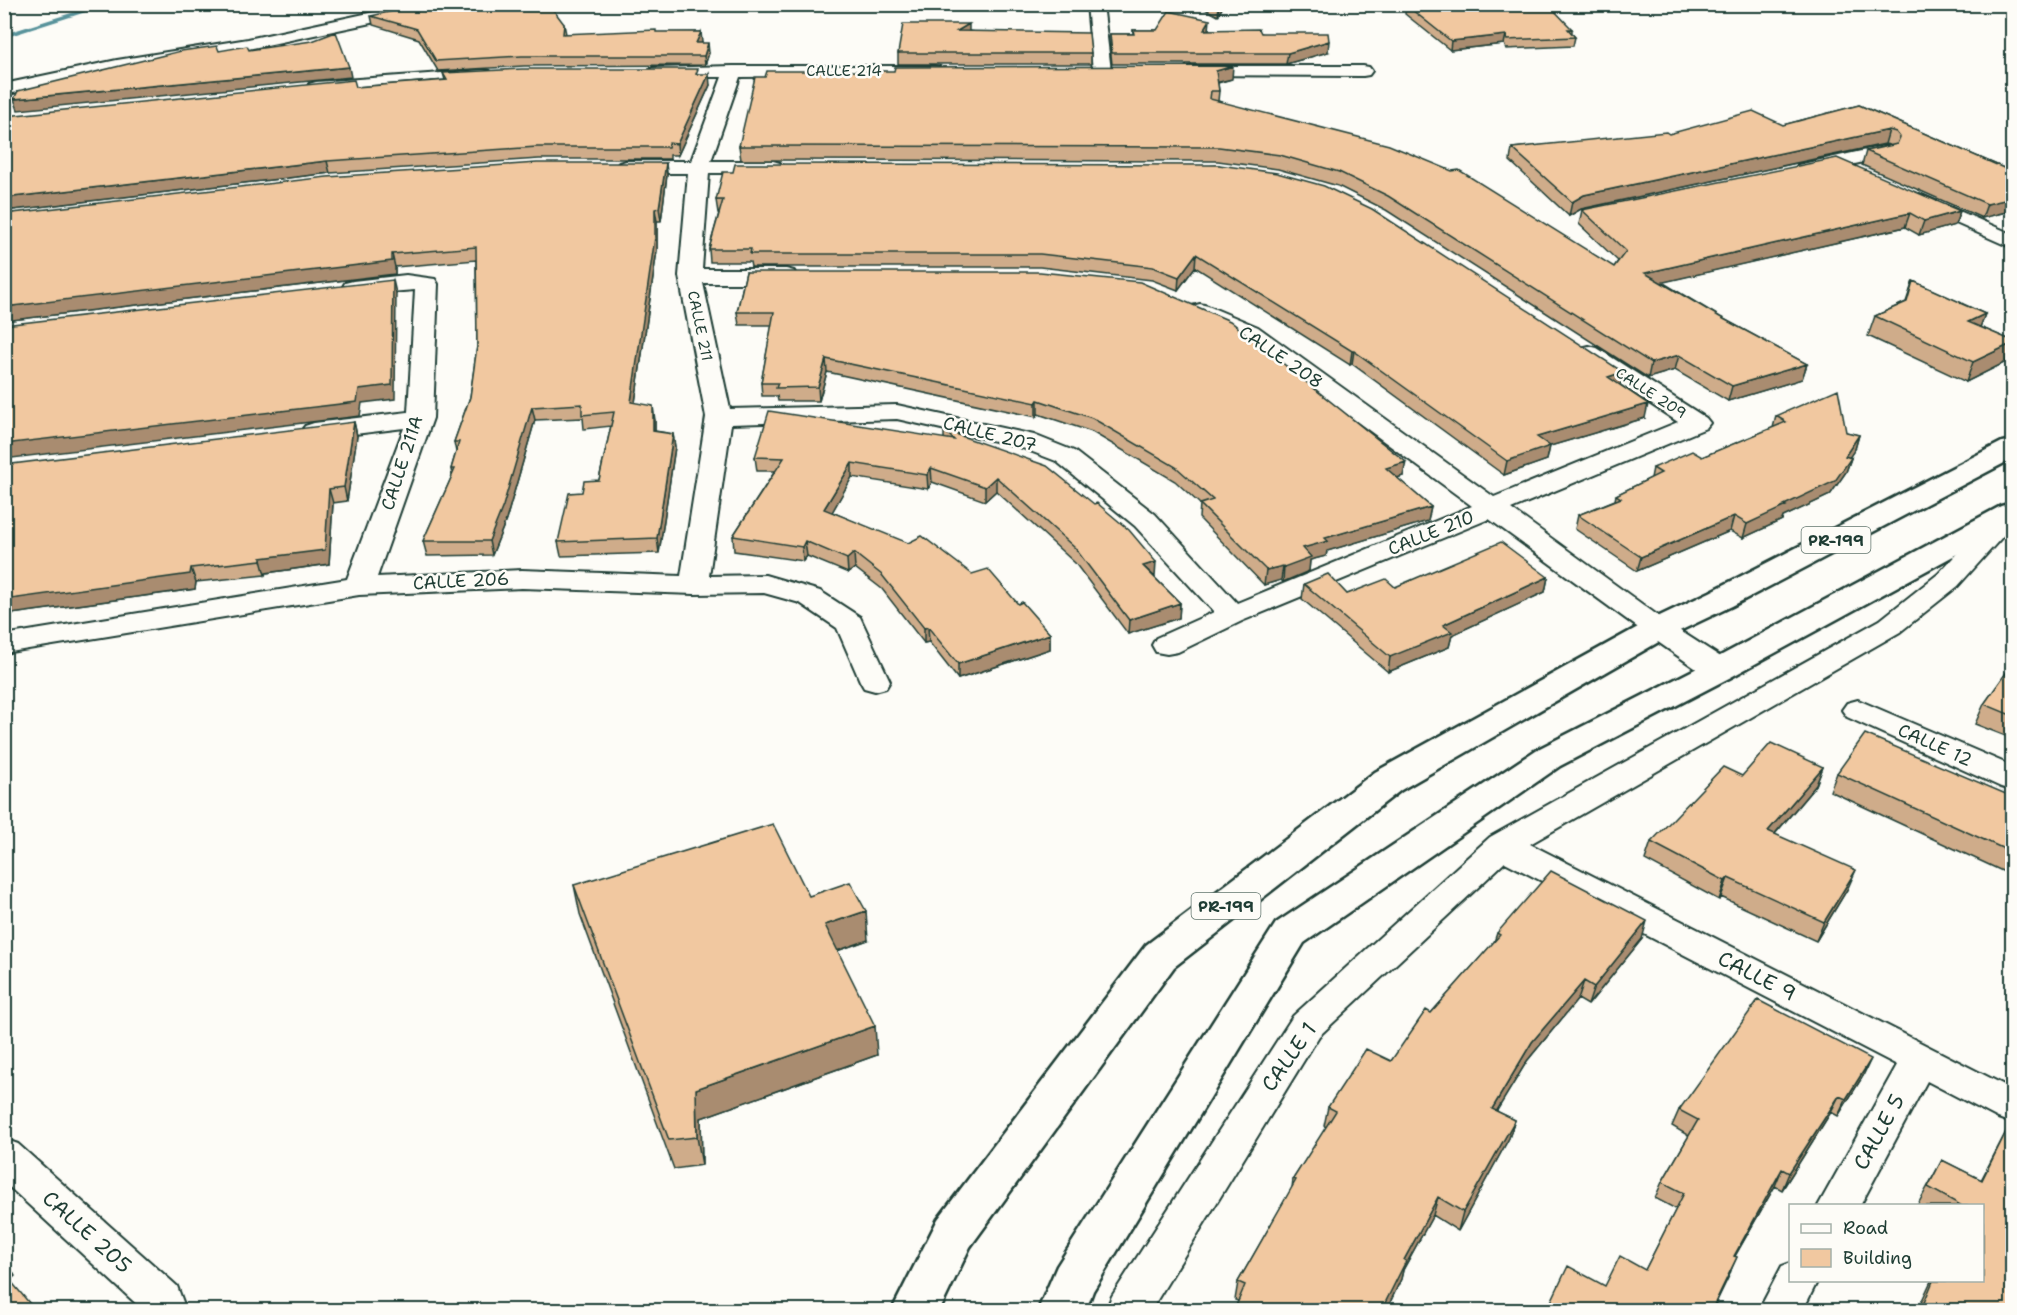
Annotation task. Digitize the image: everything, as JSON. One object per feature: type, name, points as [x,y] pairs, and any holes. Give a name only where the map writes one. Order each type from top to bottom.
[{"type":"main road","name":"PR-199","points":[[916,1311],[954,1233],[1160,956],[1388,782],[1658,629],[1721,599],[2013,448]]},
{"type":"main road","points":[[1062,1311],[1074,1281],[1290,933],[1548,758],[1719,670],[2011,513]]},
{"type":"street","points":[[4,90],[117,66],[248,44],[437,4]]},
{"type":"street","points":[[1095,4],[1096,71],[1126,71]]},
{"type":"street","name":"CALLE 211","points":[[694,585],[718,417],[690,276],[699,167],[733,71]]},
{"type":"street","name":"CALLE 214","points":[[638,72],[947,71]]},
{"type":"street","points":[[1173,71],[1363,71]]},
{"type":"street","points":[[294,91],[399,80],[501,74]]},
{"type":"street","points":[[1790,173],[1884,153]]},
{"type":"street","points":[[1836,163],[1867,177]]},
{"type":"street","points":[[608,167],[793,168]]},
{"type":"street","points":[[1899,191],[2013,242]]},
{"type":"street","points":[[690,276],[807,276]]},
{"type":"street","name":"CALLE 211A","points":[[335,290],[406,282],[427,285],[420,418],[359,586]]},
{"type":"street","name":"CALLE 208","points":[[1176,300],[1250,332],[1658,629],[1719,670]]},
{"type":"street","name":"CALLE 209","points":[[1577,345],[1697,423]]},
{"type":"street","name":"CALLE 207","points":[[718,417],[897,412],[1025,440],[1065,456],[1145,520],[1232,615]]},
{"type":"street","points":[[289,434],[420,418]]},
{"type":"street","name":"CALLE 210","points":[[1167,645],[1232,615],[1697,423]]},
{"type":"street","name":"CALLE 1","points":[[1127,1311],[1306,1026],[1502,845],[1890,626],[1948,580],[2011,513]]},
{"type":"street","name":"CALLE 206","points":[[4,644],[359,586],[522,579],[694,585],[765,584],[810,597],[850,623],[874,681]]},
{"type":"street","name":"CALLE 12","points":[[1858,710],[2013,779]]},
{"type":"street","name":"CALLE 9","points":[[1502,845],[2013,1107]]},
{"type":"street","name":"CALLE 5","points":[[1839,1204],[1920,1059]]},
{"type":"street","name":"CALLE 205","points":[[4,1156],[162,1300],[165,1311]]},
{"type":"street","points":[[1780,1311],[1796,1282]]},
{"type":"building","points":[[424,4],[549,4],[564,24],[563,34],[656,30],[656,32],[701,32],[696,43],[708,43],[704,56],[522,56],[436,61],[417,29],[371,16]]},
{"type":"building","points":[[1548,4],[1572,29],[1568,29],[1575,37],[1507,40],[1506,35],[1451,41],[1406,5]]},
{"type":"building","points":[[1169,11],[1210,20],[1204,30],[1259,29],[1261,33],[1328,33],[1329,41],[1288,53],[1112,53],[1110,34],[1134,34],[1133,30],[1157,30]]},
{"type":"building","points":[[903,24],[969,24],[957,31],[1089,33],[1091,53],[898,53]]},
{"type":"building","points":[[336,32],[349,67],[14,99],[18,91],[181,51],[217,46],[219,51],[247,46],[249,50],[312,41]]},
{"type":"building","points":[[1233,66],[1216,71],[1219,91],[1211,91],[1210,99],[1389,145],[1452,171],[1459,170],[1614,267],[1626,251],[1582,210],[1837,158],[1960,211],[1924,221],[1910,213],[1645,273],[1807,364],[1732,386],[1679,355],[1651,363],[1388,196],[1339,172],[1280,155],[1219,147],[739,146],[755,77],[765,77],[767,71],[894,71],[895,67]]},
{"type":"building","points":[[522,69],[698,69],[696,74],[709,74],[677,144],[669,143],[668,147],[537,147],[327,161],[4,198],[4,119],[6,116],[354,80],[356,87],[447,80],[443,73]]},
{"type":"building","points":[[1859,105],[2013,172],[2013,198],[1987,204],[1866,151],[1897,144],[1900,137],[1896,132],[1889,130],[1584,195],[1572,202],[1512,148],[1666,132],[1669,134],[1753,111],[1783,125]]},
{"type":"building","points":[[537,163],[666,163],[659,208],[655,209],[655,237],[631,402],[653,406],[653,431],[673,434],[657,538],[558,542],[569,493],[582,492],[584,481],[599,480],[614,412],[582,415],[582,404],[532,407],[503,506],[489,541],[423,541],[455,469],[451,469],[459,442],[454,442],[470,397],[477,346],[476,247],[392,254],[392,261],[4,307],[4,214],[327,177]]},
{"type":"building","points":[[735,164],[1219,165],[1277,173],[1324,186],[1372,209],[1623,372],[1608,377],[1648,404],[1537,437],[1550,446],[1507,461],[1354,351],[1196,254],[1179,277],[1153,267],[1040,254],[750,254],[751,249],[709,249],[723,200],[716,200],[723,172],[733,172]]},
{"type":"building","points":[[746,272],[1040,272],[1140,282],[1230,321],[1406,462],[1386,468],[1431,507],[1325,538],[1328,541],[1303,548],[1311,557],[1284,567],[1266,570],[1200,504],[1213,500],[1176,467],[1092,418],[1038,400],[1036,403],[826,359],[818,387],[776,388],[778,383],[761,383],[774,312],[737,312]]},
{"type":"building","points":[[393,280],[392,385],[359,389],[357,402],[4,444],[4,325]]},
{"type":"building","points":[[1913,281],[1985,314],[1968,322],[2013,341],[2013,343],[1973,362],[1875,316],[1907,302]]},
{"type":"building","points":[[1838,389],[1846,432],[1859,435],[1845,456],[1851,458],[1835,481],[1784,505],[1786,506],[1747,524],[1734,516],[1641,557],[1578,515],[1621,498],[1616,495],[1661,473],[1653,468],[1692,451],[1702,457],[1786,422],[1776,416]]},
{"type":"building","points":[[769,411],[954,440],[944,430],[1047,466],[1129,530],[1156,562],[1143,566],[1180,603],[1129,620],[1075,548],[996,477],[985,487],[931,468],[927,475],[852,463],[824,509],[908,543],[922,536],[972,574],[988,569],[1018,604],[1022,602],[1050,634],[958,664],[928,627],[924,628],[882,575],[854,553],[847,559],[805,541],[802,547],[733,536],[784,458],[755,457]]},
{"type":"building","points":[[354,422],[344,487],[329,489],[325,550],[191,568],[190,574],[4,600],[4,465]]},
{"type":"building","points":[[1501,542],[1548,577],[1443,625],[1452,632],[1390,657],[1304,584],[1328,574],[1347,594],[1386,579],[1395,587]]},
{"type":"building","points":[[2013,663],[2013,716],[1984,704]]},
{"type":"building","points":[[1865,734],[2013,797],[2013,853],[1837,773]]},
{"type":"building","points":[[1771,743],[1823,767],[1768,831],[1856,870],[1824,922],[1728,878],[1725,881],[1651,842],[1723,767],[1742,776]]},
{"type":"building","points":[[773,824],[809,896],[850,882],[866,911],[825,925],[875,1026],[696,1089],[697,1137],[669,1140],[574,885]]},
{"type":"building","points":[[1551,871],[1647,921],[1594,987],[1584,981],[1532,1042],[1492,1109],[1515,1120],[1463,1212],[1438,1197],[1404,1260],[1406,1261],[1381,1311],[1234,1311],[1245,1285],[1238,1282],[1296,1180],[1293,1179],[1336,1111],[1328,1107],[1366,1049],[1391,1061],[1426,1010],[1431,1013],[1500,935],[1497,933]]},
{"type":"building","points":[[1758,1000],[1871,1059],[1846,1099],[1839,1096],[1789,1173],[1782,1169],[1734,1256],[1737,1257],[1711,1311],[1563,1311],[1550,1304],[1568,1266],[1605,1286],[1620,1256],[1645,1270],[1684,1193],[1662,1182],[1698,1120],[1679,1110]]},
{"type":"building","points":[[2007,1130],[2013,1133],[2013,1311],[1907,1311],[1909,1305],[1921,1310],[1933,1282],[1984,1282],[1984,1204],[1958,1204],[1928,1187],[1942,1160],[1982,1180]]},
{"type":"building","points":[[4,1273],[36,1311],[4,1311]]},
{"type":"waterway","points":[[4,36],[108,4]]}]
